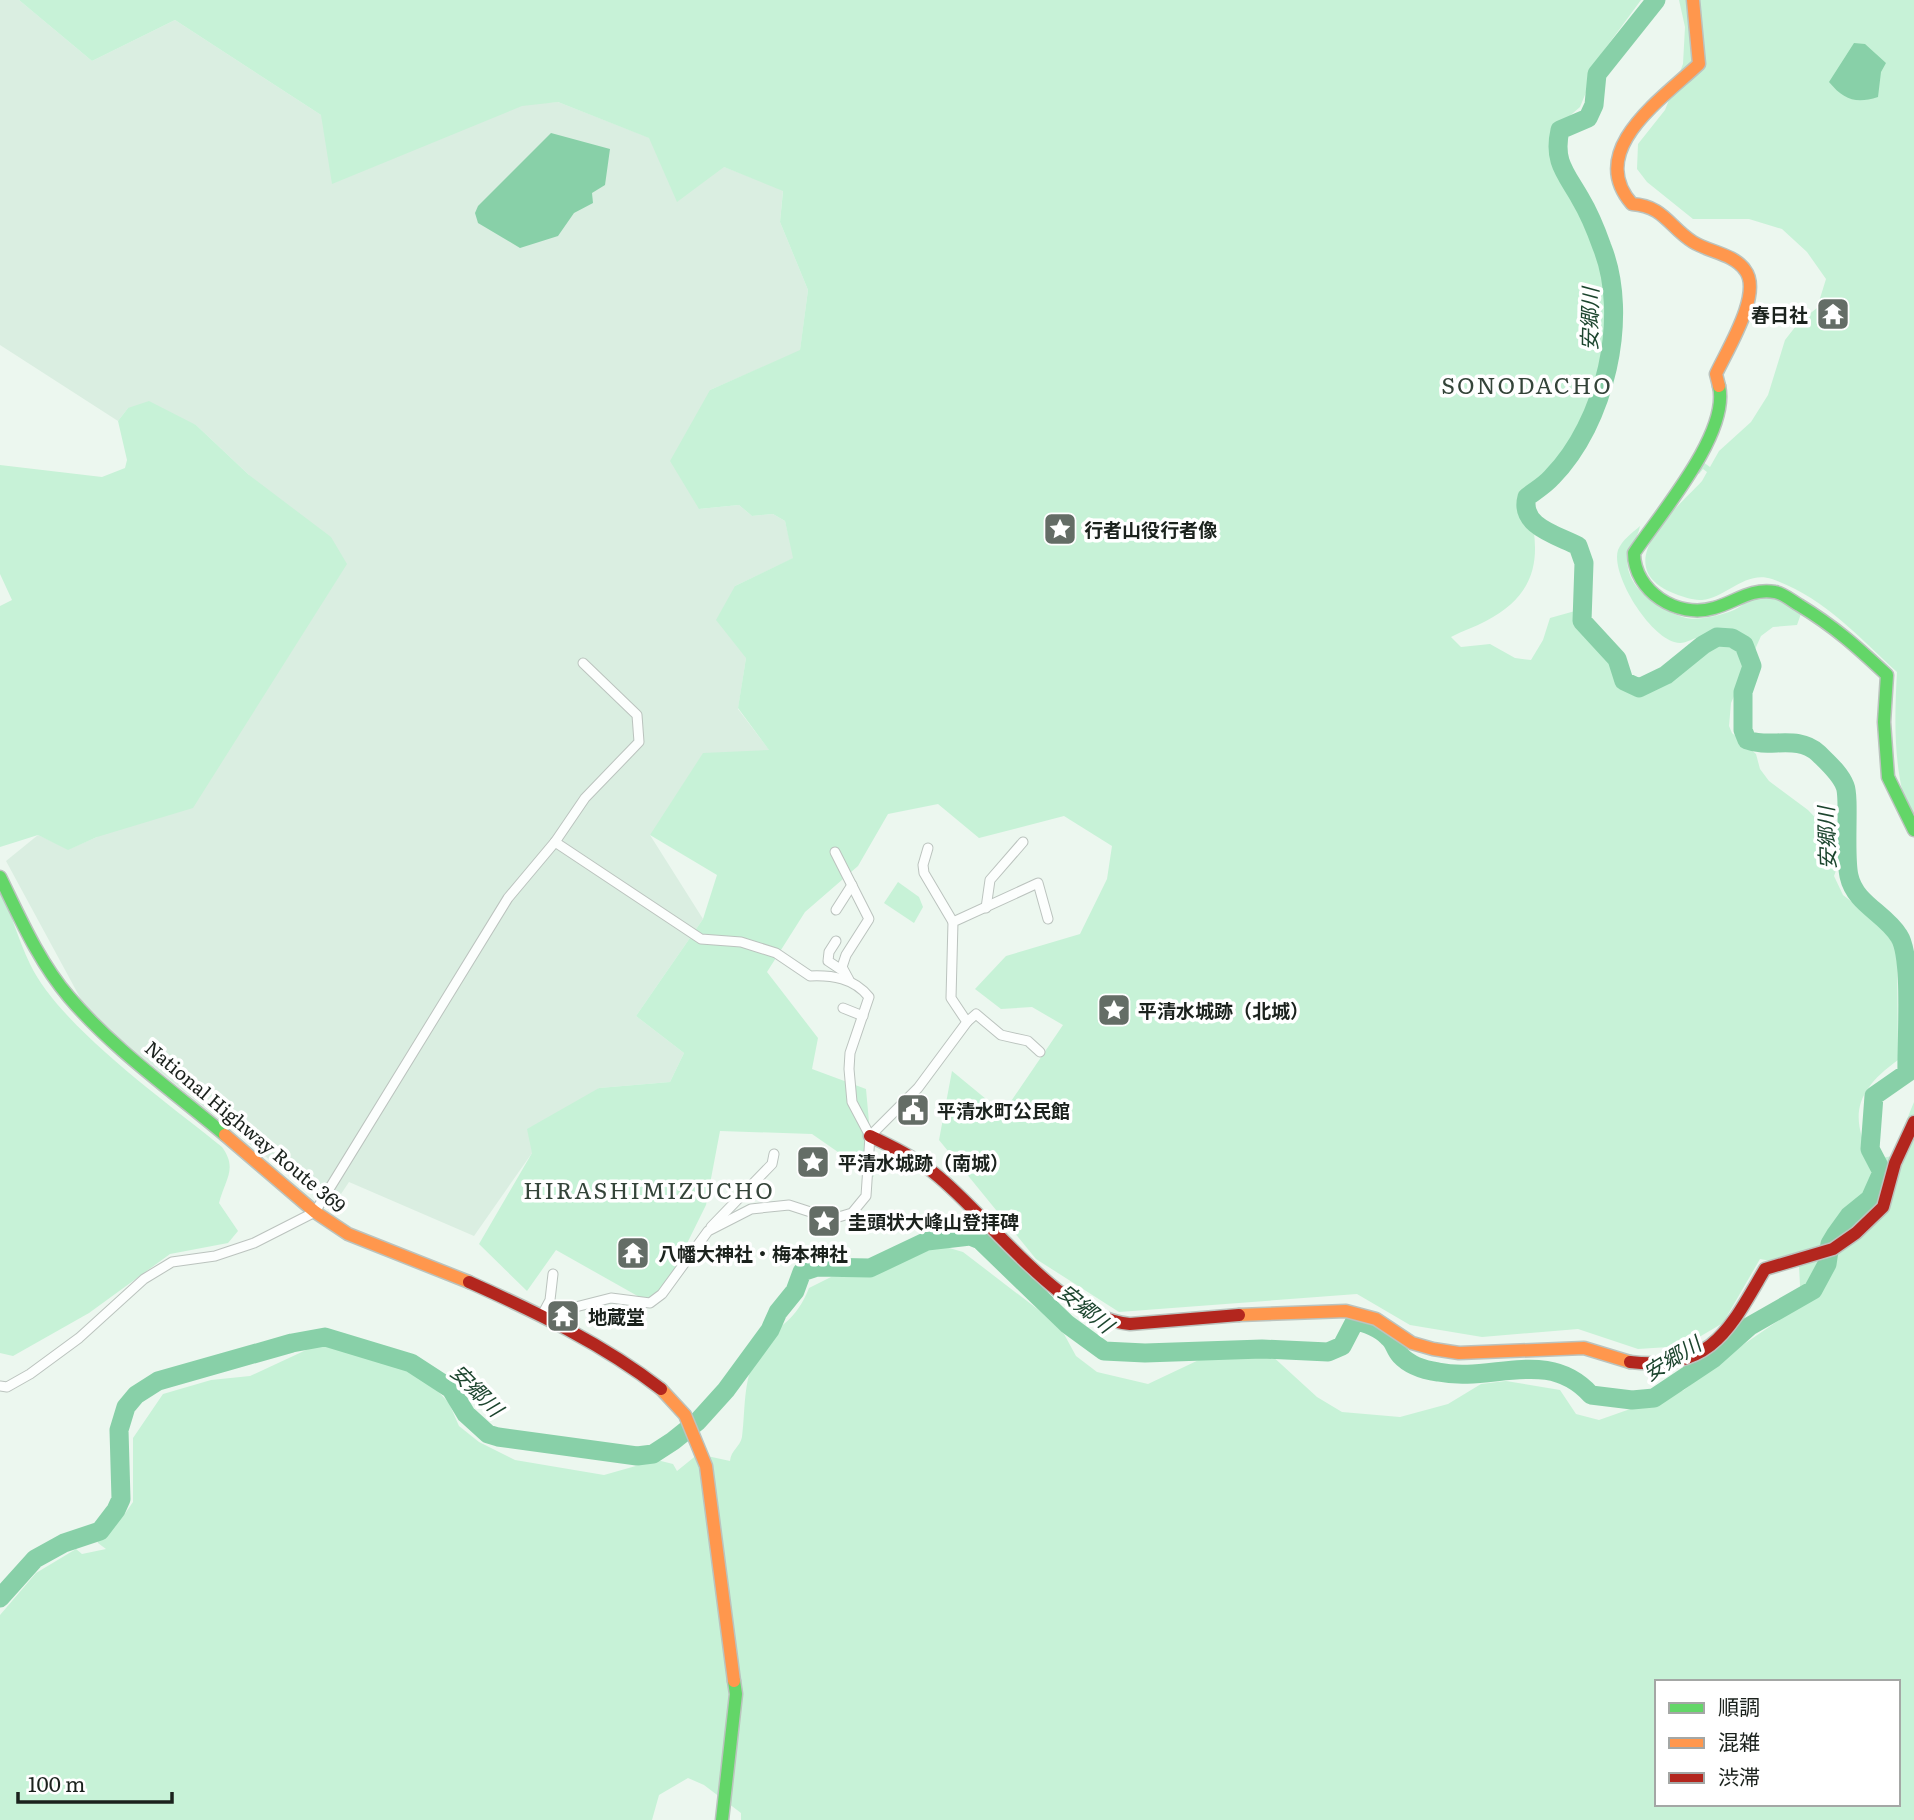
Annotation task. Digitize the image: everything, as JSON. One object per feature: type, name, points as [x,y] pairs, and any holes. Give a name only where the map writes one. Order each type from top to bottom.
[{"type":"main road","points":[[1693,0],[1700,44],[1699,64],[1627,135],[1615,156],[1617,185],[1632,204],[1651,205],[1693,242],[1729,258],[1745,269],[1752,285],[1745,313],[1716,374],[1722,398],[1713,437],[1637,545],[1633,569],[1643,587],[1664,602],[1693,610],[1716,608],[1748,592],[1777,592],[1836,627],[1874,660],[1887,675],[1884,722],[1888,777],[1914,830]]},
{"type":"main road","name":"National Highway Route 369","points":[[0,877],[29,938],[69,997],[118,1045],[315,1212],[348,1234],[460,1278],[542,1315],[641,1373],[667,1393],[685,1415],[705,1463],[736,1694],[722,1820]]},
{"type":"main road","points":[[870,1136],[896,1144],[943,1181],[1018,1258],[1063,1294],[1121,1323],[1346,1311],[1376,1319],[1412,1343],[1433,1349],[1459,1353],[1584,1348],[1631,1362],[1657,1364],[1685,1358],[1709,1347],[1729,1331],[1765,1269],[1828,1251],[1856,1233],[1883,1206],[1895,1163],[1914,1122]]},
{"type":"street","points":[[0,1386],[7,1387],[30,1374],[79,1338],[144,1279],[172,1262],[215,1256],[254,1243],[315,1212],[508,898],[555,842],[585,798],[639,743],[637,715],[583,663]]},
{"type":"street","points":[[555,842],[701,939],[753,945],[785,957],[810,976],[825,974],[852,982]]},
{"type":"street","points":[[986,908],[990,880],[1023,842]]},
{"type":"street","points":[[928,848],[922,865],[924,873],[953,922],[951,998],[967,1022]]},
{"type":"street","points":[[835,852],[869,919],[846,955],[843,971]]},
{"type":"street","points":[[953,922],[1038,883],[1048,919]]},
{"type":"street","points":[[836,911],[852,885]]},
{"type":"street","points":[[708,1231],[751,1209],[789,1205],[832,1219],[852,1213],[866,1196],[870,1136],[852,1102],[849,1069],[850,1053],[869,997],[843,971],[828,961],[829,952],[836,941]]},
{"type":"street","points":[[842,1007],[863,1016]]},
{"type":"street","points":[[870,1136],[918,1088],[967,1022],[976,1014],[1001,1035],[1028,1041],[1040,1052]]},
{"type":"street","points":[[542,1315],[611,1298],[650,1303],[662,1294],[727,1207],[772,1164],[774,1154]]},
{"type":"street","points":[[542,1315],[550,1300],[553,1274]]},
{"type":"shaded area","points":[[0,0],[19,0],[92,61],[175,20],[321,115],[558,102],[783,190],[780,222],[808,290],[800,351],[710,390],[699,509],[739,505],[752,516],[773,514],[785,521],[794,558],[735,586],[746,658],[738,709],[770,751],[650,835],[703,919],[636,1016],[684,1053],[670,1082],[599,1088],[532,1153],[474,1236],[349,1182],[331,1209],[90,1016],[6,861],[38,835],[69,849],[97,837],[249,475],[196,425],[128,408],[118,421],[0,345]]},
{"type":"shaded area","points":[[19,0],[1641,0],[1602,53],[1580,107],[1557,127],[1550,141],[1551,158],[1590,229],[1603,276],[1607,322],[1605,366],[1569,446],[1527,500],[1535,537],[1535,554],[1527,584],[1504,610],[1451,637],[1461,647],[1490,644],[1515,658],[1531,660],[1543,640],[1550,618],[1575,611],[1596,648],[1617,669],[1629,677],[1656,682],[1712,644],[1701,636],[1682,643],[1669,640],[1646,620],[1636,606],[1617,561],[1620,546],[1640,526],[1629,553],[1629,572],[1644,595],[1669,611],[1691,619],[1710,617],[1734,610],[1754,598],[1768,595],[1802,611],[1797,625],[1773,627],[1761,636],[1731,703],[1729,726],[1732,733],[1756,754],[1760,769],[1769,781],[1808,810],[1831,834],[1842,855],[1834,876],[1843,895],[1878,922],[1897,949],[1898,1060],[1874,1081],[1866,1092],[1859,1116],[1864,1144],[1872,1160],[1892,1156],[1914,1102],[1914,1820],[741,1820],[741,1813],[704,1785],[688,1778],[659,1795],[652,1820],[0,1820],[0,1615],[36,1573],[76,1549],[82,1554],[106,1549],[98,1543],[97,1538],[124,1515],[133,1502],[133,1438],[163,1394],[211,1380],[250,1376],[319,1344],[405,1370],[432,1385],[449,1403],[459,1426],[479,1442],[515,1460],[604,1475],[657,1460],[673,1464],[677,1471],[698,1454],[730,1461],[742,1437],[748,1379],[756,1357],[769,1338],[793,1315],[809,1288],[831,1277],[855,1277],[886,1270],[924,1249],[939,1245],[963,1252],[1040,1311],[1064,1334],[1076,1356],[1097,1372],[1148,1384],[1203,1358],[1270,1354],[1317,1397],[1342,1412],[1400,1417],[1448,1404],[1481,1384],[1506,1381],[1560,1390],[1576,1414],[1599,1420],[1684,1390],[1731,1353],[1801,1305],[1799,1266],[1760,1259],[1723,1323],[1684,1346],[1638,1349],[1578,1329],[1482,1337],[1410,1325],[1357,1294],[1119,1312],[1036,1259],[939,1140],[952,1071],[1003,1113],[1063,1025],[1032,1007],[1001,1009],[975,989],[1006,956],[1080,934],[1107,879],[1112,846],[1064,816],[979,838],[938,804],[888,814],[858,866],[805,912],[767,972],[818,1038],[812,1069],[866,1089],[874,1177],[812,1134],[720,1131],[706,1205],[662,1294],[650,1303],[556,1250],[527,1291],[479,1244],[532,1153],[527,1129],[599,1088],[670,1082],[684,1053],[636,1016],[703,919],[717,875],[650,835],[703,753],[769,750],[738,708],[746,658],[716,620],[735,586],[793,558],[785,521],[773,514],[752,516],[739,505],[699,509],[670,461],[710,390],[800,350],[808,290],[780,222],[783,191],[724,167],[677,202],[649,138],[558,102],[522,106],[332,184],[321,115],[175,20],[92,61]]},
{"type":"shaded area","points":[[1679,0],[1914,0],[1914,828],[1902,790],[1896,751],[1897,672],[1824,607],[1790,586],[1772,579],[1753,578],[1719,595],[1696,600],[1666,590],[1647,572],[1645,558],[1649,544],[1669,516],[1702,481],[1707,472],[1703,469],[1699,474],[1696,472],[1703,462],[1710,467],[1719,451],[1751,422],[1768,395],[1785,340],[1799,322],[1817,308],[1826,279],[1807,252],[1782,229],[1749,219],[1693,219],[1647,182],[1637,169],[1638,144],[1665,110],[1683,64],[1685,27]]},
{"type":"shaded area","points":[[1854,43],[1865,44],[1886,63],[1881,72],[1878,97],[1851,99],[1829,82]]},
{"type":"shaded area","points":[[551,133],[610,149],[605,185],[592,193],[593,203],[574,213],[558,236],[520,248],[478,223],[475,213],[478,206]]},
{"type":"shaded area","points":[[149,401],[196,425],[249,475],[331,537],[347,564],[193,808],[97,837],[68,850],[38,835],[0,847],[0,606],[12,600],[0,574],[0,465],[102,477],[125,468],[127,460],[118,421],[128,408]]},
{"type":"shaded area","points":[[898,882],[919,897],[923,907],[914,923],[884,903]]},
{"type":"shaded area","points":[[0,885],[30,964],[44,988],[65,1013],[89,1038],[145,1086],[222,1147],[230,1168],[219,1203],[238,1231],[228,1243],[170,1254],[89,1313],[13,1356],[0,1353]]},
{"type":"waterway","name":"安郷川","points":[[0,1598],[35,1559],[64,1543],[100,1531],[116,1510],[121,1499],[119,1430],[126,1407],[136,1395],[158,1381],[292,1343],[325,1337],[411,1363],[451,1389],[466,1414],[488,1434],[637,1456],[653,1454],[673,1441],[698,1421],[726,1390],[770,1330],[778,1312],[795,1291],[802,1272],[817,1267],[870,1268],[927,1241],[970,1236],[980,1240],[1067,1324],[1104,1351],[1145,1353],[1262,1349],[1328,1352],[1342,1346],[1355,1321],[1381,1331],[1404,1359],[1422,1369],[1458,1374],[1538,1370],[1557,1373],[1574,1381],[1591,1395],[1632,1400],[1654,1398],[1714,1358],[1750,1326],[1813,1290],[1827,1264],[1830,1244],[1849,1216],[1870,1199],[1882,1172],[1870,1149],[1874,1096],[1907,1073],[1908,1002],[1903,947],[1893,928],[1852,886],[1848,867],[1845,786],[1833,768],[1810,747],[1747,740],[1743,730],[1743,692],[1752,666],[1744,645],[1732,638],[1717,637],[1666,675],[1639,688],[1624,681],[1617,659],[1582,621],[1584,563],[1578,546],[1542,528],[1534,522],[1526,507],[1527,497],[1552,477],[1571,454],[1586,428],[1607,368],[1612,336],[1610,275],[1592,222],[1559,158],[1560,130],[1588,118],[1594,105],[1597,74],[1656,0]]},
{"type":"traffic: fast","points":[[1719,386],[1720,405],[1704,449],[1676,495],[1634,553],[1641,579],[1660,599],[1686,609],[1714,608],[1758,592],[1778,593],[1824,621],[1887,675],[1884,722],[1888,777],[1914,830]]},
{"type":"traffic: fast","points":[[0,877],[39,954],[69,997],[124,1052],[225,1135]]},
{"type":"traffic: fast","points":[[722,1820],[736,1694],[734,1681]]},
{"type":"traffic: slow","points":[[1693,0],[1699,64],[1649,109],[1634,127],[1623,145],[1617,164],[1620,184],[1632,204],[1659,213],[1693,242],[1734,260],[1745,270],[1750,293],[1747,307],[1716,374],[1719,386]]},
{"type":"traffic: slow","points":[[225,1135],[315,1212],[348,1234],[469,1282]]},
{"type":"traffic: slow","points":[[1239,1315],[1346,1311],[1376,1319],[1412,1343],[1433,1349],[1459,1353],[1584,1348],[1630,1362]]},
{"type":"traffic: slow","points":[[661,1389],[685,1415],[706,1466],[734,1681]]},
{"type":"traffic: jam","points":[[1630,1362],[1658,1363],[1681,1360],[1699,1353],[1715,1342],[1728,1328],[1765,1269],[1833,1249],[1856,1233],[1883,1207],[1895,1163],[1914,1122]]},
{"type":"traffic: jam","points":[[870,1136],[911,1157],[934,1173],[1026,1262],[1076,1304],[1103,1317],[1130,1324],[1239,1315]]},
{"type":"traffic: jam","points":[[469,1282],[592,1343],[661,1389]]},
{"type":"place","name":"春日社","points":[[1833,314]]},
{"type":"place","name":"行者山役行者像","points":[[1060,529]]},
{"type":"place","name":"平清水城跡（北城）","points":[[1114,1010]]},
{"type":"place","name":"平清水町公民館","points":[[913,1110]]},
{"type":"place","name":"平清水城跡（南城）","points":[[813,1162]]},
{"type":"place","name":"圭頭状大峰山登拝碑","points":[[824,1221]]},
{"type":"place","name":"八幡大神社・梅本神社","points":[[633,1253]]},
{"type":"place","name":"地蔵堂","points":[[563,1316]]},
{"type":"district","name":"SONODACHO","points":[[1527,384]]},
{"type":"district","name":"HIRASHIMIZUCHO","points":[[649,1189]]}]
